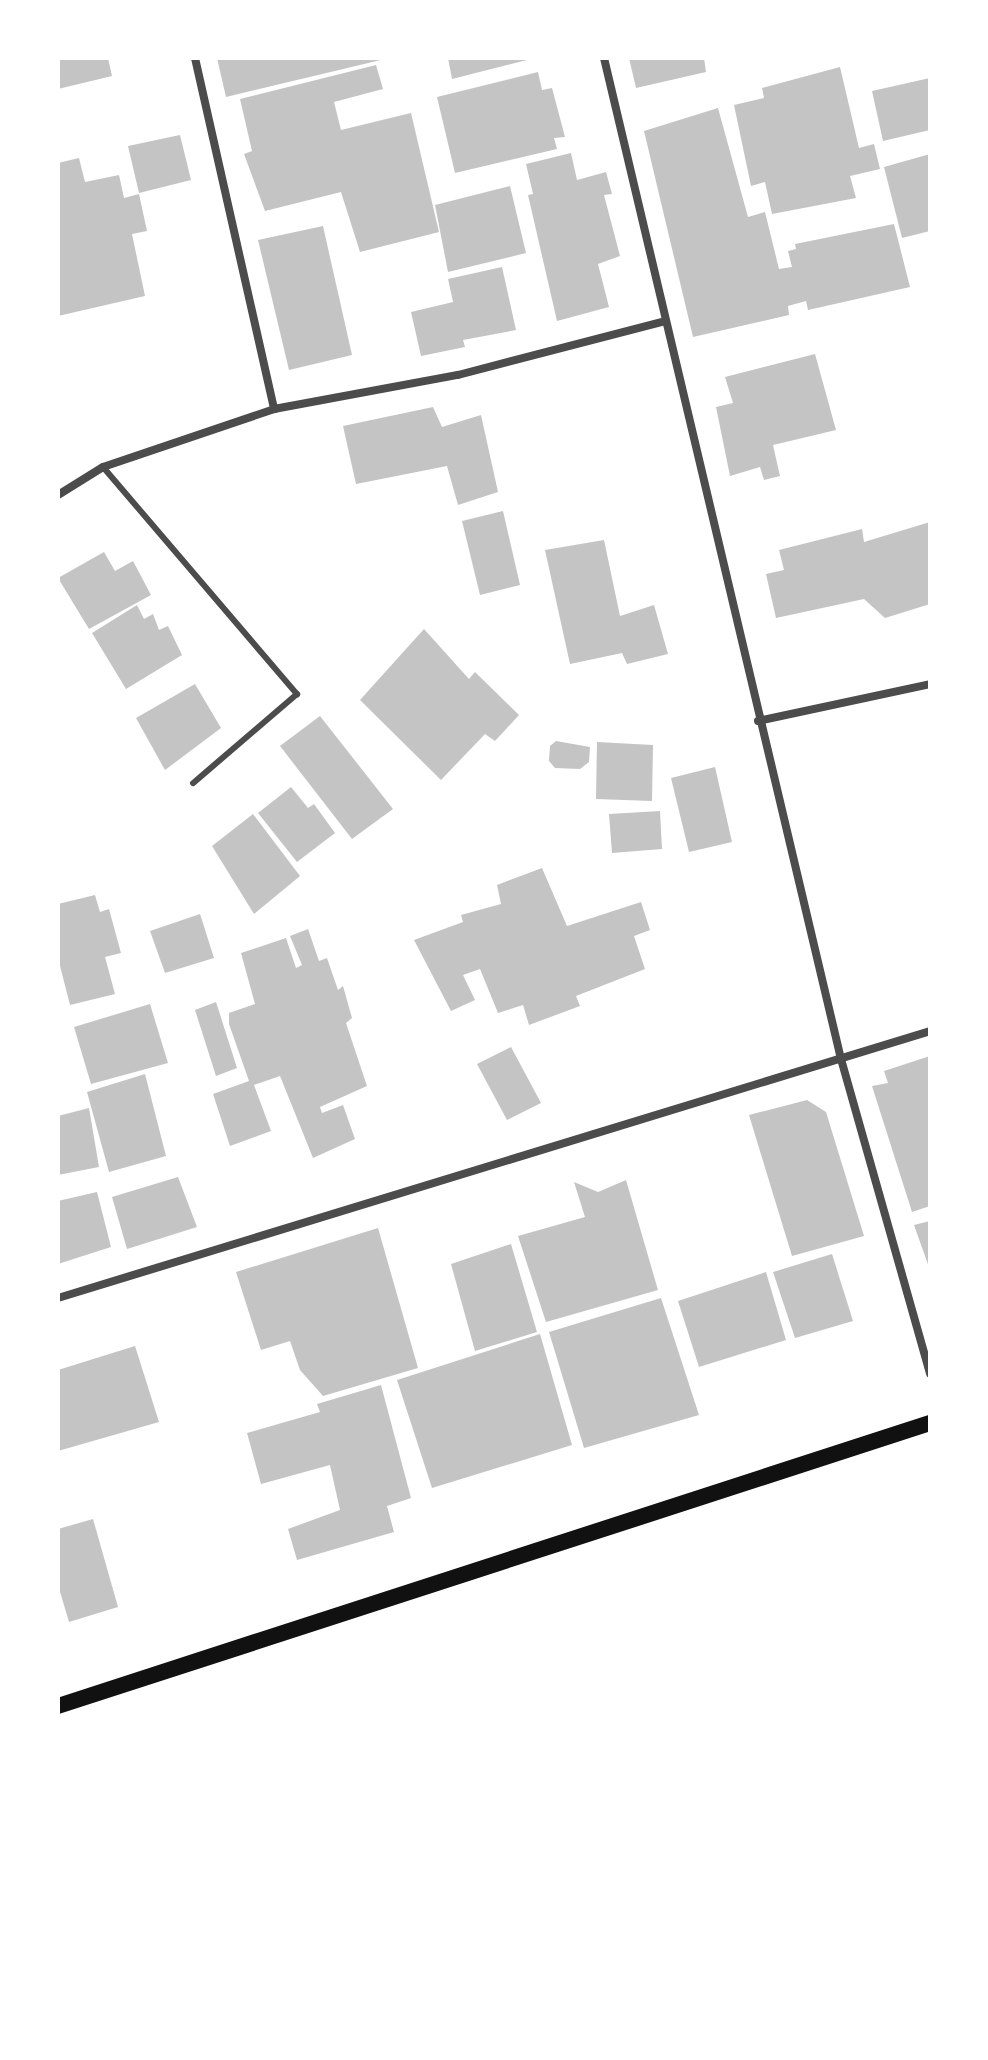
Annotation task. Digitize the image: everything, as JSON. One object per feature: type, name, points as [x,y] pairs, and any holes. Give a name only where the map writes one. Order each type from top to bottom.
[{"type":"main road","points":[[58,1706],[930,1423]]},
{"type":"street","points":[[195,58],[274,409]]},
{"type":"street","points":[[604,58],[758,721],[841,1059],[930,1374]]},
{"type":"street","points":[[58,495],[103,467],[274,409],[458,375],[665,321]]},
{"type":"street","points":[[758,721],[930,684]]},
{"type":"street","points":[[58,1298],[930,1031]]},
{"type":"lane","points":[[103,467],[297,694],[193,783]]},
{"type":"building","points":[[58,58],[108,58],[112,76],[58,89]]},
{"type":"building","points":[[217,58],[385,58],[385,59],[226,97]]},
{"type":"building","points":[[448,58],[530,58],[531,59],[452,79]]},
{"type":"building","points":[[629,58],[704,58],[706,72],[636,88]]},
{"type":"building","points":[[376,65],[383,89],[334,102],[341,130],[411,113],[439,232],[360,252],[341,192],[265,211],[244,154],[252,151],[240,99]]},
{"type":"building","points":[[840,67],[859,148],[874,144],[880,169],[850,176],[856,198],[772,214],[765,182],[751,186],[734,105],[764,98],[762,88]]},
{"type":"building","points":[[538,72],[542,90],[552,88],[565,137],[554,138],[557,149],[455,173],[437,97]]},
{"type":"building","points":[[930,78],[930,130],[883,141],[872,91]]},
{"type":"building","points":[[718,108],[748,217],[765,212],[779,269],[792,267],[788,251],[796,249],[795,244],[894,224],[910,287],[808,310],[806,301],[788,306],[789,315],[693,337],[644,131]]},
{"type":"building","points":[[180,135],[191,180],[139,193],[128,146]]},
{"type":"building","points":[[571,153],[577,180],[606,172],[612,194],[604,195],[620,256],[598,264],[609,307],[557,321],[528,195],[533,194],[526,164]]},
{"type":"building","points":[[930,154],[930,231],[902,238],[884,167]]},
{"type":"building","points":[[79,158],[85,182],[119,175],[124,198],[139,194],[147,231],[132,234],[145,296],[58,316],[58,163]]},
{"type":"building","points":[[510,186],[526,253],[448,272],[435,205]]},
{"type":"building","points":[[323,226],[352,355],[289,370],[258,240]]},
{"type":"building","points":[[502,267],[516,330],[463,340],[465,347],[421,356],[411,312],[453,302],[448,279]]},
{"type":"building","points":[[815,354],[836,430],[773,445],[780,476],[764,480],[760,467],[730,476],[716,407],[733,403],[725,377]]},
{"type":"building","points":[[433,407],[442,427],[481,415],[498,492],[458,505],[447,466],[356,484],[343,426]]},
{"type":"building","points":[[503,511],[520,585],[480,595],[462,521]]},
{"type":"building","points":[[930,522],[930,604],[885,618],[864,599],[776,618],[766,574],[784,570],[779,550],[862,529],[864,542]]},
{"type":"building","points":[[604,540],[620,616],[654,605],[668,654],[627,664],[622,653],[570,664],[545,550]]},
{"type":"building","points":[[104,552],[115,571],[133,561],[151,595],[89,629],[58,578]]},
{"type":"building","points":[[137,605],[144,619],[153,614],[159,630],[168,626],[182,655],[126,689],[92,633]]},
{"type":"building","points":[[424,629],[469,679],[475,672],[519,715],[495,741],[485,734],[441,780],[360,700]]},
{"type":"building","points":[[195,684],[221,728],[165,770],[136,718]]},
{"type":"building","points":[[320,716],[393,809],[352,839],[280,746]]},
{"type":"building","points":[[556,741],[590,747],[589,762],[580,769],[555,768],[549,761],[550,746]]},
{"type":"building","points":[[597,742],[653,745],[652,801],[596,799]]},
{"type":"building","points":[[715,767],[732,842],[689,852],[671,778]]},
{"type":"building","points":[[291,787],[308,808],[314,804],[335,833],[297,862],[258,813]]},
{"type":"building","points":[[660,811],[662,849],[612,853],[609,814]]},
{"type":"building","points":[[253,814],[300,876],[254,914],[212,846]]},
{"type":"building","points":[[542,868],[567,926],[641,902],[650,930],[634,936],[645,969],[576,996],[580,1006],[529,1025],[523,1005],[498,1013],[480,969],[463,975],[475,1000],[451,1011],[414,940],[463,922],[461,915],[501,904],[497,885]]},
{"type":"building","points":[[95,895],[100,912],[109,909],[121,953],[105,957],[115,994],[70,1005],[58,958],[58,904]]},
{"type":"building","points":[[200,914],[214,958],[165,973],[150,931]]},
{"type":"building","points":[[308,929],[319,961],[327,958],[338,990],[343,986],[352,1018],[346,1023],[367,1086],[320,1107],[322,1113],[343,1105],[355,1139],[313,1158],[280,1076],[254,1085],[271,1131],[230,1146],[213,1094],[249,1081],[229,1024],[229,1013],[255,1004],[241,953],[286,938],[296,968],[302,965],[290,936]]},
{"type":"building","points":[[216,1002],[237,1068],[216,1076],[195,1010]]},
{"type":"building","points":[[150,1004],[168,1063],[91,1084],[74,1027]]},
{"type":"building","points":[[511,1047],[541,1103],[507,1120],[477,1064]]},
{"type":"building","points":[[930,1056],[930,1206],[912,1212],[872,1086],[888,1083],[884,1071]]},
{"type":"building","points":[[145,1074],[166,1156],[109,1172],[87,1092]]},
{"type":"building","points":[[807,1100],[826,1112],[864,1236],[792,1256],[749,1115]]},
{"type":"building","points":[[89,1108],[99,1167],[58,1175],[58,1116]]},
{"type":"building","points":[[178,1177],[197,1227],[127,1249],[112,1197]]},
{"type":"building","points":[[626,1180],[658,1290],[546,1322],[518,1236],[585,1217],[574,1182],[598,1192]]},
{"type":"building","points":[[97,1192],[111,1247],[58,1264],[58,1201]]},
{"type":"building","points":[[930,1221],[930,1270],[914,1225]]},
{"type":"building","points":[[378,1228],[418,1368],[323,1396],[300,1370],[290,1341],[261,1350],[236,1272]]},
{"type":"building","points":[[511,1244],[537,1332],[475,1351],[451,1264]]},
{"type":"building","points":[[832,1254],[853,1321],[795,1338],[773,1272]]},
{"type":"building","points":[[766,1272],[786,1340],[699,1367],[678,1301]]},
{"type":"building","points":[[661,1298],[699,1415],[584,1448],[549,1332]]},
{"type":"building","points":[[540,1334],[572,1445],[432,1488],[397,1380]]},
{"type":"building","points":[[135,1346],[159,1422],[58,1451],[58,1370]]},
{"type":"building","points":[[381,1385],[411,1498],[387,1506],[394,1532],[297,1560],[288,1529],[340,1510],[330,1465],[261,1484],[247,1433],[320,1412],[317,1404]]},
{"type":"building","points":[[93,1519],[118,1607],[69,1622],[58,1585],[58,1529]]}]
